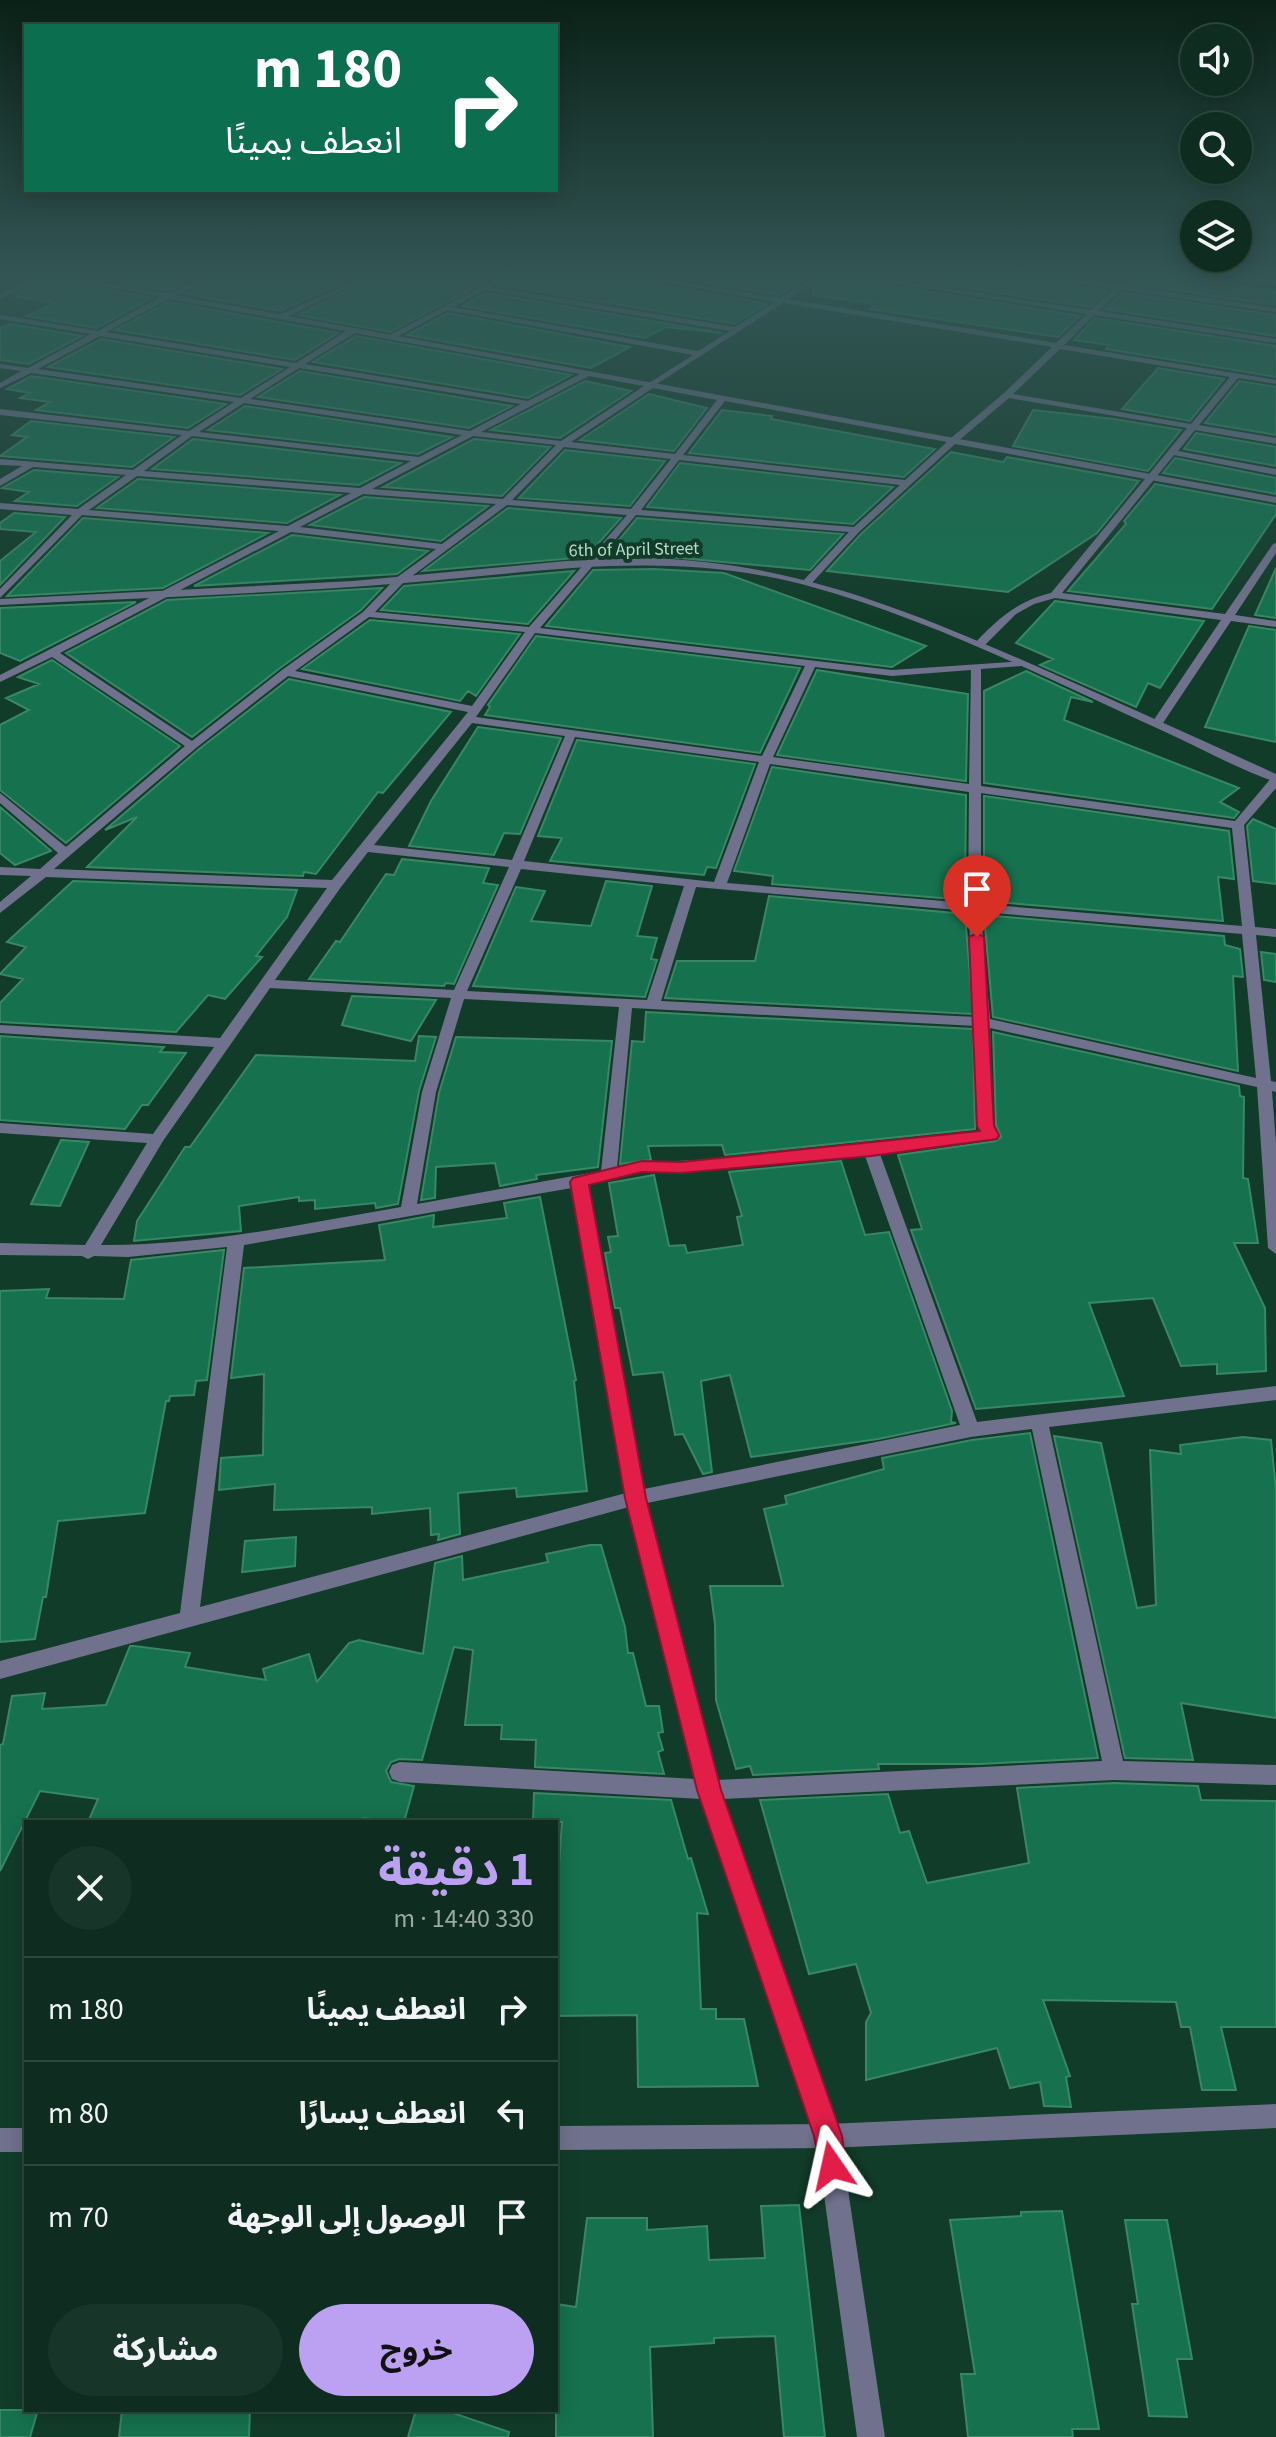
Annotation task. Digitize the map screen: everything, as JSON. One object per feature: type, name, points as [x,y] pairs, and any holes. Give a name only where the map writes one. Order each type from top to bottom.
[{"type":"street","points":[[179,392],[469,433],[907,483]]},
{"type":"street","points":[[0,595],[80,512],[188,435],[256,392]]},
{"type":"street","points":[[459,392],[527,403]]},
{"type":"street","points":[[0,679],[169,594],[417,459],[550,392]]},
{"type":"street","points":[[0,909],[192,746],[286,672],[367,614],[400,580],[506,501],[562,444],[642,392]]},
{"type":"street","points":[[686,392],[1276,500]]},
{"type":"street","points":[[806,583],[856,530],[1010,392]]},
{"type":"street","points":[[1055,595],[1222,392]]},
{"type":"street","points":[[1007,395],[1276,441]]},
{"type":"street","points":[[88,1253],[157,1139],[336,884],[471,714],[532,630],[635,511],[722,399]]},
{"type":"street","points":[[0,412],[417,459]]},
{"type":"street","points":[[1170,452],[1276,472]]},
{"type":"street","points":[[0,462],[856,530]]},
{"type":"street","points":[[0,483],[32,464]]},
{"type":"street","points":[[0,506],[289,529],[445,547]]},
{"type":"street","points":[[1157,724],[1276,546]]},
{"type":"street","name":"6th of April Street","points":[[0,602],[400,580],[590,564],[711,564],[806,583],[898,611],[980,644],[1276,779]]},
{"type":"street","points":[[980,644],[1016,606],[1055,595],[1276,624]]},
{"type":"street","points":[[367,614],[532,630],[892,673],[1021,663]]},
{"type":"street","points":[[53,653],[192,746]]},
{"type":"street","points":[[719,886],[766,759],[811,664]]},
{"type":"street","points":[[0,1249],[88,1253],[236,1241],[579,1182],[642,1167],[681,1168],[991,1135],[985,1126],[983,1022],[974,909],[976,668]]},
{"type":"street","points":[[286,672],[571,734],[975,786],[1238,825]]},
{"type":"street","points":[[408,1212],[429,1092],[459,993],[571,734]]},
{"type":"street","points":[[1276,779],[1238,825],[1247,931],[1270,1086],[1276,1248]]},
{"type":"street","points":[[0,797],[64,852]]},
{"type":"street","points":[[363,848],[719,886],[1276,933]]},
{"type":"street","points":[[0,871],[336,884]]},
{"type":"street","points":[[653,1003],[691,883]]},
{"type":"street","points":[[265,984],[983,1022],[1270,1086]]},
{"type":"street","points":[[609,1173],[626,1002]]},
{"type":"street","points":[[0,1029],[224,1043]]},
{"type":"street","points":[[0,1128],[157,1139]]},
{"type":"street","points":[[871,1150],[971,1430]]},
{"type":"street","points":[[579,1182],[636,1498],[709,1790],[828,2136],[871,2437]]},
{"type":"street","points":[[189,1620],[236,1241]]},
{"type":"street","points":[[0,1670],[636,1498],[971,1430],[1276,1393]]},
{"type":"street","points":[[1039,1422],[1114,1770]]},
{"type":"street","points":[[400,1772],[709,1790],[1114,1770],[1276,1775]]},
{"type":"street","points":[[558,2138],[828,2136],[1276,2116]]},
{"type":"street","points":[[0,2140],[24,2140]]},
{"type":"building","points":[[23,392],[141,392],[226,404],[188,428],[36,410],[50,402],[20,398],[30,393]]},
{"type":"building","points":[[218,392],[245,392],[240,395]]},
{"type":"building","points":[[267,392],[426,392],[512,406],[469,428],[258,397]]},
{"type":"building","points":[[491,392],[540,392],[528,398]]},
{"type":"building","points":[[564,392],[630,392],[560,438],[491,430]]},
{"type":"building","points":[[1137,392],[1214,392],[1190,421],[1122,409]]},
{"type":"building","points":[[1230,392],[1276,392],[1276,435],[1205,423]]},
{"type":"building","points":[[649,394],[707,408],[674,451],[580,440]]},
{"type":"building","points":[[245,406],[452,437],[418,454],[208,430]]},
{"type":"building","points":[[722,410],[772,416],[771,419],[935,449],[904,477],[689,453]]},
{"type":"building","points":[[1033,410],[1181,430],[1148,471],[1013,446]]},
{"type":"building","points":[[31,421],[174,437],[132,467],[0,456],[27,437],[12,435]]},
{"type":"building","points":[[1196,433],[1276,447],[1276,466],[1184,449]]},
{"type":"building","points":[[193,439],[401,463],[359,485],[152,469]]},
{"type":"building","points":[[474,439],[550,447],[502,496],[383,487]]},
{"type":"building","points":[[565,450],[665,461],[630,506],[519,498]]},
{"type":"building","points":[[951,452],[1003,462],[1007,457],[1139,481],[1097,533],[1008,592],[827,571],[861,534]]},
{"type":"building","points":[[1175,458],[1276,478],[1276,494],[1163,473]]},
{"type":"building","points":[[680,463],[893,487],[853,524],[647,507]]},
{"type":"building","points":[[34,470],[118,477],[77,506],[15,501],[29,492],[2,488]]},
{"type":"building","points":[[138,479],[340,495],[287,523],[97,508]]},
{"type":"building","points":[[1155,484],[1276,506],[1276,514],[1212,609],[1068,591],[1126,524],[1124,521]]},
{"type":"building","points":[[364,497],[488,506],[441,541],[310,525]]},
{"type":"building","points":[[508,508],[621,518],[586,557],[423,571]]},
{"type":"building","points":[[14,513],[65,517],[0,585],[0,561],[36,532],[0,529],[0,523]]},
{"type":"building","points":[[83,518],[268,533],[163,588],[7,596]]},
{"type":"building","points":[[637,518],[843,534],[810,570],[647,555],[605,557]]},
{"type":"building","points":[[292,535],[428,551],[397,574],[194,586]]},
{"type":"building","points":[[1276,568],[1276,618],[1255,615]]},
{"type":"building","points":[[593,570],[724,573],[926,646],[892,667],[546,626]]},
{"type":"building","points":[[574,571],[528,624],[381,610],[404,586]]},
{"type":"building","points":[[382,588],[361,610],[192,737],[66,653],[167,600]]},
{"type":"building","points":[[1055,601],[1204,621],[1160,688],[1148,683],[1136,707],[1040,665],[1053,659],[1016,643]]},
{"type":"building","points":[[136,602],[20,661],[0,653],[0,608]]},
{"type":"building","points":[[370,620],[520,634],[476,696],[468,691],[460,701],[302,669]]},
{"type":"building","points":[[1249,626],[1276,630],[1276,742],[1205,727]]},
{"type":"building","points":[[536,636],[800,668],[760,753],[485,715],[490,707],[488,705]]},
{"type":"building","points":[[52,660],[180,746],[66,843],[0,790],[0,725],[29,710],[6,698],[39,684],[18,677]]},
{"type":"building","points":[[817,670],[968,694],[966,781],[777,755]]},
{"type":"building","points":[[1026,671],[1093,702],[1071,697],[1064,720],[1239,788],[1220,802],[1239,812],[1234,818],[984,783],[984,691]]},
{"type":"building","points":[[289,679],[451,712],[383,793],[378,792],[316,874],[87,867],[137,817],[105,830],[198,750]]},
{"type":"building","points":[[478,727],[561,738],[520,834],[504,833],[494,855],[409,846],[431,801]]},
{"type":"building","points":[[577,740],[755,764],[716,868],[707,867],[704,875],[550,861],[562,838],[538,836]]},
{"type":"building","points":[[772,767],[966,795],[965,900],[772,884],[773,876],[734,871]]},
{"type":"building","points":[[984,796],[1229,831],[1234,879],[1218,877],[1223,921],[984,901]]},
{"type":"building","points":[[0,807],[51,851],[15,865],[0,853]]},
{"type":"building","points":[[1253,819],[1276,829],[1276,884],[1253,881],[1247,826]]},
{"type":"building","points":[[402,859],[489,868],[483,883],[498,885],[454,984],[309,979],[336,941],[340,942],[386,874],[394,875]]},
{"type":"building","points":[[73,881],[297,890],[287,917],[256,956],[262,957],[225,999],[208,995],[176,1032],[0,1022],[0,1003],[23,979],[0,974],[26,947],[7,942]]},
{"type":"building","points":[[606,881],[652,886],[637,936],[657,938],[651,959],[657,960],[645,997],[473,986],[516,887],[545,891],[531,921],[591,926]]},
{"type":"building","points":[[769,896],[965,914],[973,1014],[665,998],[677,961],[755,961]]},
{"type":"building","points":[[984,915],[1224,936],[1225,945],[1240,949],[1243,977],[1233,976],[1238,1071],[993,1017]]},
{"type":"building","points":[[1261,952],[1276,954],[1276,982],[1264,980]]},
{"type":"building","points":[[352,996],[436,1000],[411,1041],[342,1025]]},
{"type":"building","points":[[646,1012],[973,1029],[975,1129],[725,1155],[722,1145],[648,1146],[651,1160],[620,1164],[632,1041],[644,1042]]},
{"type":"building","points":[[993,1032],[1239,1086],[1240,1096],[1244,1097],[1243,1178],[1248,1179],[1258,1243],[1234,1243],[1265,1308],[1266,1371],[1217,1374],[1217,1364],[1181,1366],[1153,1298],[1089,1303],[1124,1396],[976,1409],[911,1230],[922,1229],[898,1155],[996,1141],[1001,1137],[996,1125]]},
{"type":"building","points":[[0,1036],[164,1047],[160,1052],[186,1053],[148,1105],[142,1105],[125,1129],[0,1120]]},
{"type":"building","points":[[419,1036],[436,1037],[419,1091],[398,1204],[376,1208],[375,1203],[315,1209],[315,1200],[299,1201],[299,1197],[239,1206],[241,1231],[134,1241],[137,1221],[185,1147],[190,1147],[256,1055],[415,1061]]},
{"type":"building","points":[[456,1037],[612,1041],[598,1167],[536,1175],[537,1179],[500,1186],[495,1163],[436,1167],[435,1198],[421,1200],[439,1093]]},
{"type":"building","points":[[61,1140],[89,1142],[60,1206],[31,1204]]},
{"type":"building","points":[[841,1161],[865,1235],[889,1232],[952,1411],[951,1422],[956,1423],[878,1439],[751,1457],[730,1375],[701,1381],[712,1472],[703,1474],[683,1434],[675,1435],[663,1372],[633,1375],[620,1308],[615,1308],[605,1253],[611,1252],[608,1237],[618,1236],[609,1183],[654,1175],[669,1246],[685,1245],[687,1253],[743,1245],[737,1217],[742,1216],[729,1172]]},
{"type":"building","points":[[540,1197],[576,1380],[587,1491],[517,1497],[516,1488],[458,1493],[460,1534],[438,1540],[439,1534],[431,1535],[430,1508],[372,1514],[372,1507],[274,1510],[275,1484],[219,1490],[221,1458],[263,1455],[264,1374],[231,1378],[244,1268],[385,1260],[379,1225],[434,1215],[433,1227],[507,1218],[504,1203]]},
{"type":"building","points":[[224,1250],[207,1380],[196,1381],[194,1395],[170,1396],[166,1401],[145,1513],[58,1521],[46,1597],[43,1597],[35,1639],[0,1642],[0,1291],[49,1289],[46,1298],[124,1299],[131,1260]]},
{"type":"building","points":[[1030,1433],[1098,1758],[980,1764],[878,1764],[879,1769],[753,1775],[750,1766],[736,1769],[716,1700],[715,1624],[710,1586],[783,1586],[764,1509],[787,1504],[785,1496],[884,1469],[882,1458],[972,1440]]},
{"type":"building","points":[[1054,1436],[1101,1443],[1137,1608],[1156,1605],[1150,1450],[1181,1454],[1180,1445],[1243,1437],[1271,1440],[1276,1490],[1276,1718],[1181,1703],[1193,1760],[1125,1758]]},
{"type":"building","points":[[296,1537],[295,1566],[242,1572],[245,1541]]},
{"type":"building","points":[[601,1545],[625,1627],[628,1653],[633,1653],[646,1706],[659,1706],[663,1732],[658,1733],[663,1750],[658,1752],[664,1774],[535,1767],[536,1740],[501,1739],[502,1725],[465,1725],[473,1650],[454,1647],[422,1760],[399,1759],[391,1762],[386,1771],[391,1782],[414,1786],[405,1820],[89,1820],[98,1799],[40,1791],[0,1871],[0,1745],[3,1744],[12,1696],[45,1693],[42,1709],[106,1705],[130,1646],[190,1653],[185,1667],[266,1680],[263,1669],[309,1654],[317,1682],[349,1643],[359,1640],[423,1654],[435,1563],[462,1556],[463,1580],[548,1562],[546,1554]]},
{"type":"building","points":[[1114,1783],[1198,1786],[1201,1800],[1276,1801],[1276,2027],[1221,2027],[1236,2090],[1202,2090],[1190,2027],[1181,2027],[1176,2002],[1043,2000],[1070,2076],[1066,2077],[1071,2107],[1044,2106],[1040,2082],[1010,2088],[997,2048],[866,2080],[866,2022],[871,2013],[856,1964],[809,1974],[760,1800],[888,1794],[900,1833],[909,1831],[927,1883],[1029,1863],[1017,1788]]},
{"type":"building","points":[[534,1793],[671,1800],[708,1914],[697,1913],[701,2009],[716,2009],[716,2019],[744,2019],[758,2086],[638,2087],[637,2015],[558,2016],[558,1877],[562,1822],[533,1820]]},
{"type":"building","points":[[799,2205],[825,2437],[784,2437],[775,2336],[714,2338],[714,2343],[650,2347],[653,2437],[556,2437],[558,2304],[576,2307],[587,2218],[647,2218],[647,2230],[707,2226],[709,2260],[765,2258],[761,2206]]},
{"type":"building","points":[[1062,2211],[1099,2429],[1072,2429],[1073,2437],[968,2437],[961,2374],[975,2374],[950,2220]]},
{"type":"building","points":[[1125,2220],[1167,2220],[1192,2359],[1177,2359],[1187,2417],[1149,2416],[1132,2304],[1138,2304]]},
{"type":"building","points":[[0,2410],[37,2412],[30,2437],[0,2437]]},
{"type":"building","points":[[122,2412],[250,2412],[249,2437],[119,2437]]},
{"type":"building","points":[[415,2412],[450,2412],[509,2432],[508,2437],[408,2437]]},
{"type":"route","points":[[832,2166],[828,2136],[709,1790],[636,1498],[579,1182],[642,1167],[681,1168],[991,1135],[985,1126],[977,937]]}]
